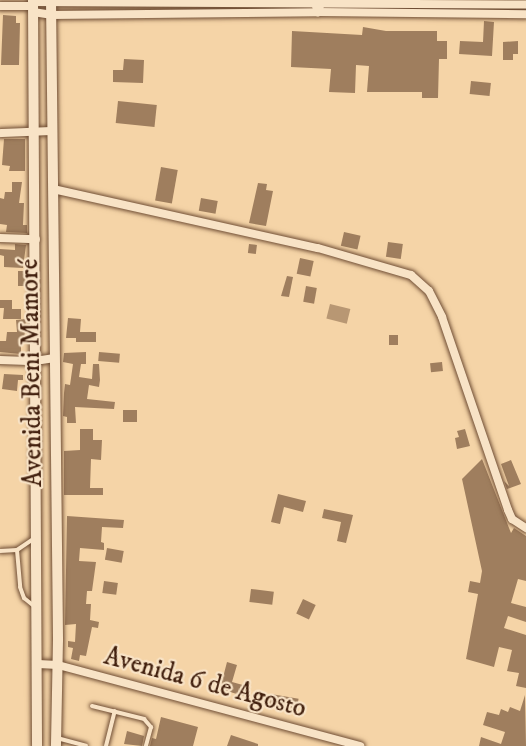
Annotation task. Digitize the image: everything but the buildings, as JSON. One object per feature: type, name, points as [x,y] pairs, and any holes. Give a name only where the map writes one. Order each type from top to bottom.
[{"type":"street","points":[[187,2],[187,14]]},
{"type":"street","points":[[51,6],[187,2],[318,5],[526,5]]},
{"type":"street","points":[[0,6],[33,5],[187,14],[318,5]]},
{"type":"street","name":"Avenida Beni Mamoré","points":[[33,5],[37,746]]},
{"type":"street","name":"Avenida Beni Mamoré","points":[[51,6],[56,742]]},
{"type":"street","points":[[447,6],[526,14]]},
{"type":"street","points":[[0,133],[53,131]]},
{"type":"street","points":[[52,189],[318,248],[411,275],[429,291],[442,317],[508,510],[512,519],[526,528]]},
{"type":"street","points":[[0,238],[36,239]]},
{"type":"street","points":[[0,360],[35,361],[53,358]]},
{"type":"street","name":"Avenida 6 de Agosto","points":[[38,664],[57,665],[335,743],[360,746]]},
{"type":"lane","points":[[0,551],[17,550],[36,538]]},
{"type":"lane","points":[[17,550],[20,588],[24,598],[37,609]]},
{"type":"lane","points":[[92,706],[144,719],[149,723],[150,732],[146,746]]},
{"type":"lane","points":[[106,746],[115,711]]},
{"type":"lane","points":[[56,742],[86,746]]},
{"type":"shaded area","points":[[330,304],[350,309],[347,324],[326,319]]}]
